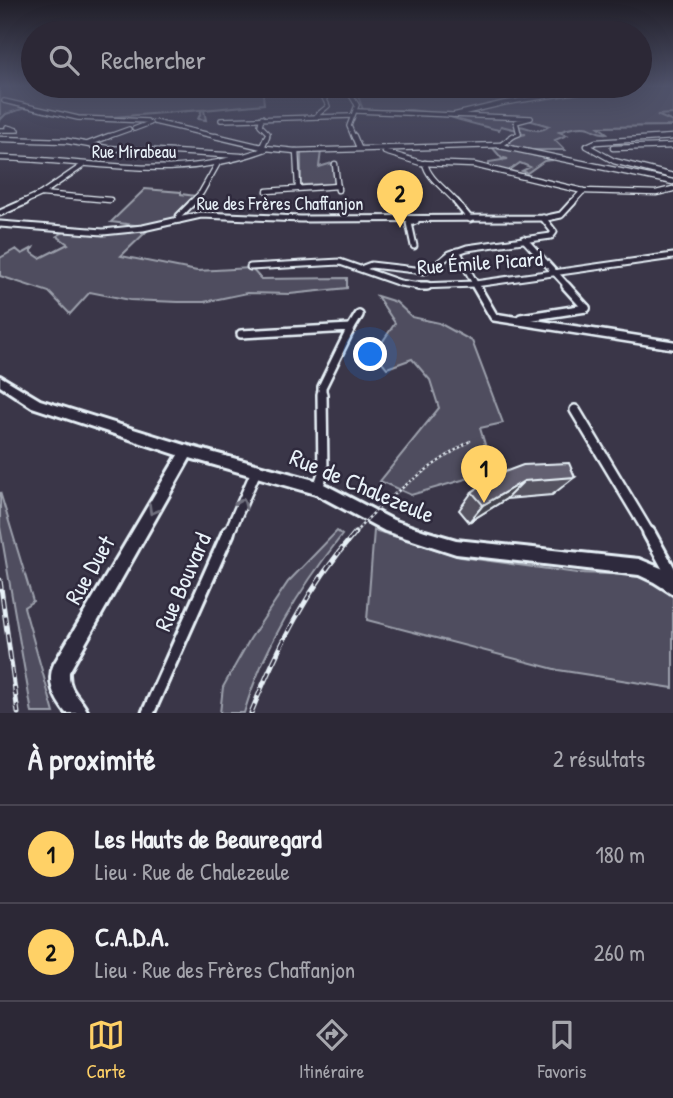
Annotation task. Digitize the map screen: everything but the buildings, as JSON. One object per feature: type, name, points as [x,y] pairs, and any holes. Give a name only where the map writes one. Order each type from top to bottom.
[{"type":"street","points":[[89,119],[150,122],[264,148],[296,151],[499,145],[673,182]]},
{"type":"street","points":[[221,120],[231,119]]},
{"type":"street","points":[[261,119],[260,125],[268,133],[264,148]]},
{"type":"street","points":[[350,119],[349,128],[359,148]]},
{"type":"street","points":[[499,145],[519,134],[516,122],[524,119]]},
{"type":"street","points":[[87,144],[150,122]]},
{"type":"street","points":[[0,130],[17,130],[7,127]]},
{"type":"street","points":[[673,138],[596,142],[587,146],[605,157],[673,176]]},
{"type":"street","points":[[0,139],[245,156]]},
{"type":"street","points":[[613,148],[626,151],[673,146]]},
{"type":"street","name":"Rue Mirabeau","points":[[0,158],[40,159],[82,166],[167,169],[232,160],[264,148]]},
{"type":"street","points":[[383,150],[425,163],[468,164],[583,191],[661,192],[673,189]]},
{"type":"street","points":[[296,151],[298,188]]},
{"type":"street","points":[[228,155],[232,160]]},
{"type":"street","points":[[179,220],[179,216],[201,193],[218,163]]},
{"type":"street","points":[[425,163],[427,173],[445,188],[470,219]]},
{"type":"street","points":[[267,191],[338,188],[335,164]]},
{"type":"street","points":[[0,213],[41,194],[82,166]]},
{"type":"street","name":"Rue des Frères Chaffanjon","points":[[0,224],[87,232],[143,228],[201,215],[301,219],[543,218],[561,215],[583,191]]},
{"type":"street","points":[[661,192],[673,197]]},
{"type":"street","points":[[41,194],[110,200]]},
{"type":"street","points":[[414,246],[410,223],[420,221],[419,218]]},
{"type":"street","points":[[363,268],[371,265],[424,271],[457,251],[554,234],[543,218]]},
{"type":"street","points":[[457,251],[491,314],[499,319],[586,309],[524,239]]},
{"type":"street","name":"Rue Émile Picard","points":[[250,267],[340,262],[363,268],[379,277],[420,286],[475,284],[673,256]]},
{"type":"street","points":[[318,488],[323,473],[322,387],[359,315]]},
{"type":"street","points":[[515,319],[673,345]]},
{"type":"street","points":[[241,334],[351,328]]},
{"type":"street","name":"Rue de Chalezeule","points":[[0,380],[36,404],[318,488],[399,530],[456,547],[639,567],[650,570],[671,585]]},
{"type":"street","points":[[575,410],[663,555],[671,573],[671,585]]},
{"type":"street","name":"Rue Duet","points":[[79,713],[64,698],[59,679],[60,670],[187,451]]},
{"type":"street","name":"Rue Bouvard","points":[[148,713],[257,469]]},
{"type":"shaded area","points":[[456,119],[524,119],[514,122],[517,130],[501,126],[499,130]]},
{"type":"shaded area","points":[[526,119],[667,119],[673,122],[673,126],[599,127],[607,133],[599,133],[586,127],[574,128],[559,132],[567,135],[555,140],[565,150],[531,150],[503,146],[514,137],[526,134],[522,134],[519,126],[537,130],[549,126]]},
{"type":"shaded area","points":[[492,147],[499,149],[530,151],[533,155],[553,160],[544,161],[527,173],[522,171],[530,167],[520,163],[507,172],[489,168],[489,162],[503,160]]},
{"type":"shaded area","points":[[321,151],[319,167],[332,163],[335,184],[301,185],[301,152]]},
{"type":"shaded area","points":[[145,189],[196,196],[173,219],[142,226],[111,222]]},
{"type":"shaded area","points":[[148,230],[121,256],[197,271],[251,268],[261,279],[347,278],[347,288],[290,294],[247,293],[204,302],[130,300],[90,292],[70,314],[49,292],[0,276],[0,258],[16,249],[22,254],[33,248],[31,252],[40,258],[68,244],[57,236],[64,232],[105,234]]},
{"type":"shaded area","points":[[377,296],[396,302],[412,317],[439,323],[472,341],[503,423],[480,428],[493,471],[411,495],[380,481],[439,408],[430,380],[412,359],[387,368],[375,353],[395,323]]},
{"type":"shaded area","points":[[0,492],[33,601],[24,607],[54,713],[32,713],[0,527]]},
{"type":"shaded area","points":[[374,530],[461,557],[577,573],[639,575],[651,579],[673,597],[673,688],[558,670],[367,620]]},
{"type":"shaded area","points":[[337,531],[342,535],[297,598],[272,642],[244,713],[220,713],[223,687],[250,639],[288,582]]},
{"type":"railway","points":[[353,535],[379,508],[408,484],[470,441]]},
{"type":"railway","points":[[251,713],[296,618],[323,575],[355,533]]},
{"type":"railway","points":[[0,580],[18,713]]},
{"type":"place","name":"C.A.D.A.","points":[[400,228]]},
{"type":"place","name":"Les Hauts de Beauregard","points":[[484,503]]}]
